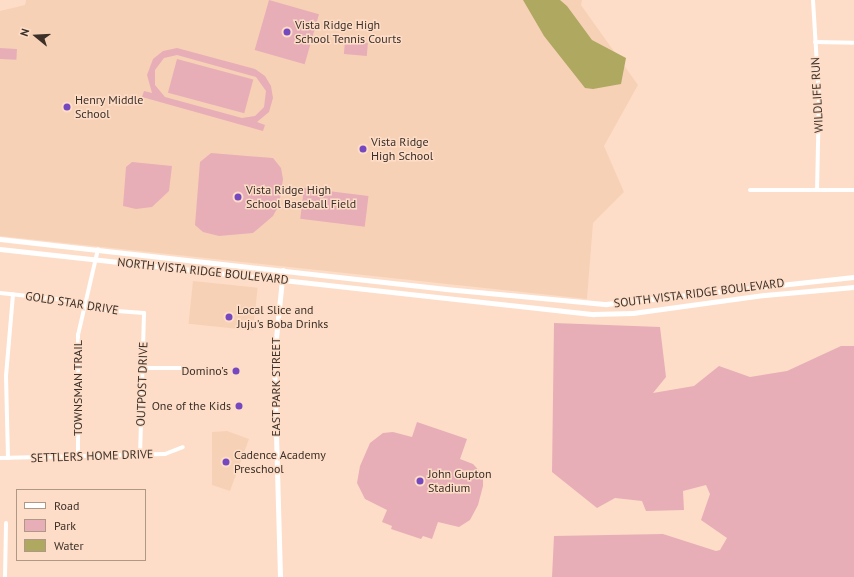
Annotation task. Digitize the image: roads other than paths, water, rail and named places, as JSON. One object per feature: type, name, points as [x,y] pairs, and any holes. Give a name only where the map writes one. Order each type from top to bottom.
[{"type":"street","name":"WILDLIFE RUN","points":[[813,0],[819,97],[817,189]]},
{"type":"street","points":[[815,42],[854,43]]},
{"type":"street","points":[[750,190],[854,190]]},
{"type":"street","name":"NORTH VISTA RIDGE BOULEVARD","points":[[0,239],[400,284]]},
{"type":"street","name":"NORTH VISTA RIDGE BOULEVARD","points":[[0,249],[406,293]]},
{"type":"street","name":"TOWNSMAN TRAIL","points":[[78,457],[76,369],[79,327],[98,249]]},
{"type":"street","name":"EAST PARK STREET","points":[[280,577],[274,358],[283,270]]},
{"type":"street","name":"SOUTH VISTA RIDGE BOULEVARD","points":[[400,284],[606,304],[854,277]]},
{"type":"street","name":"SOUTH VISTA RIDGE BOULEVARD","points":[[406,293],[608,314],[633,313],[765,295],[854,287]]},
{"type":"street","name":"GOLD STAR DRIVE","points":[[0,293],[66,300],[104,310],[144,313]]},
{"type":"street","points":[[8,458],[6,376],[13,294]]},
{"type":"street","name":"OUTPOST DRIVE","points":[[140,454],[144,368],[144,313]]},
{"type":"street","points":[[144,368],[185,368]]},
{"type":"street","name":"SETTLERS HOME DRIVE","points":[[0,458],[165,454],[183,447]]},
{"type":"street","points":[[5,577],[6,523]]},
{"type":"water","points":[[523,0],[560,0],[567,6],[592,40],[626,58],[621,84],[593,89],[585,88],[544,36]]},
{"type":"place","name":"Vista Ridge High School Tennis Courts","points":[[287,32]]},
{"type":"place","name":"Henry Middle School","points":[[67,107]]},
{"type":"place","name":"Vista Ridge High School","points":[[363,149]]},
{"type":"place","name":"Vista Ridge High School Baseball Field","points":[[238,197]]},
{"type":"place","name":"Local Slice and Juju's Boba Drinks","points":[[229,317]]},
{"type":"place","name":"Domino's","points":[[236,371]]},
{"type":"place","name":"One of the Kids","points":[[239,406]]},
{"type":"place","name":"Cadence Academy Preschool","points":[[226,462]]},
{"type":"place","name":"John Gupton Stadium","points":[[420,481]]}]
